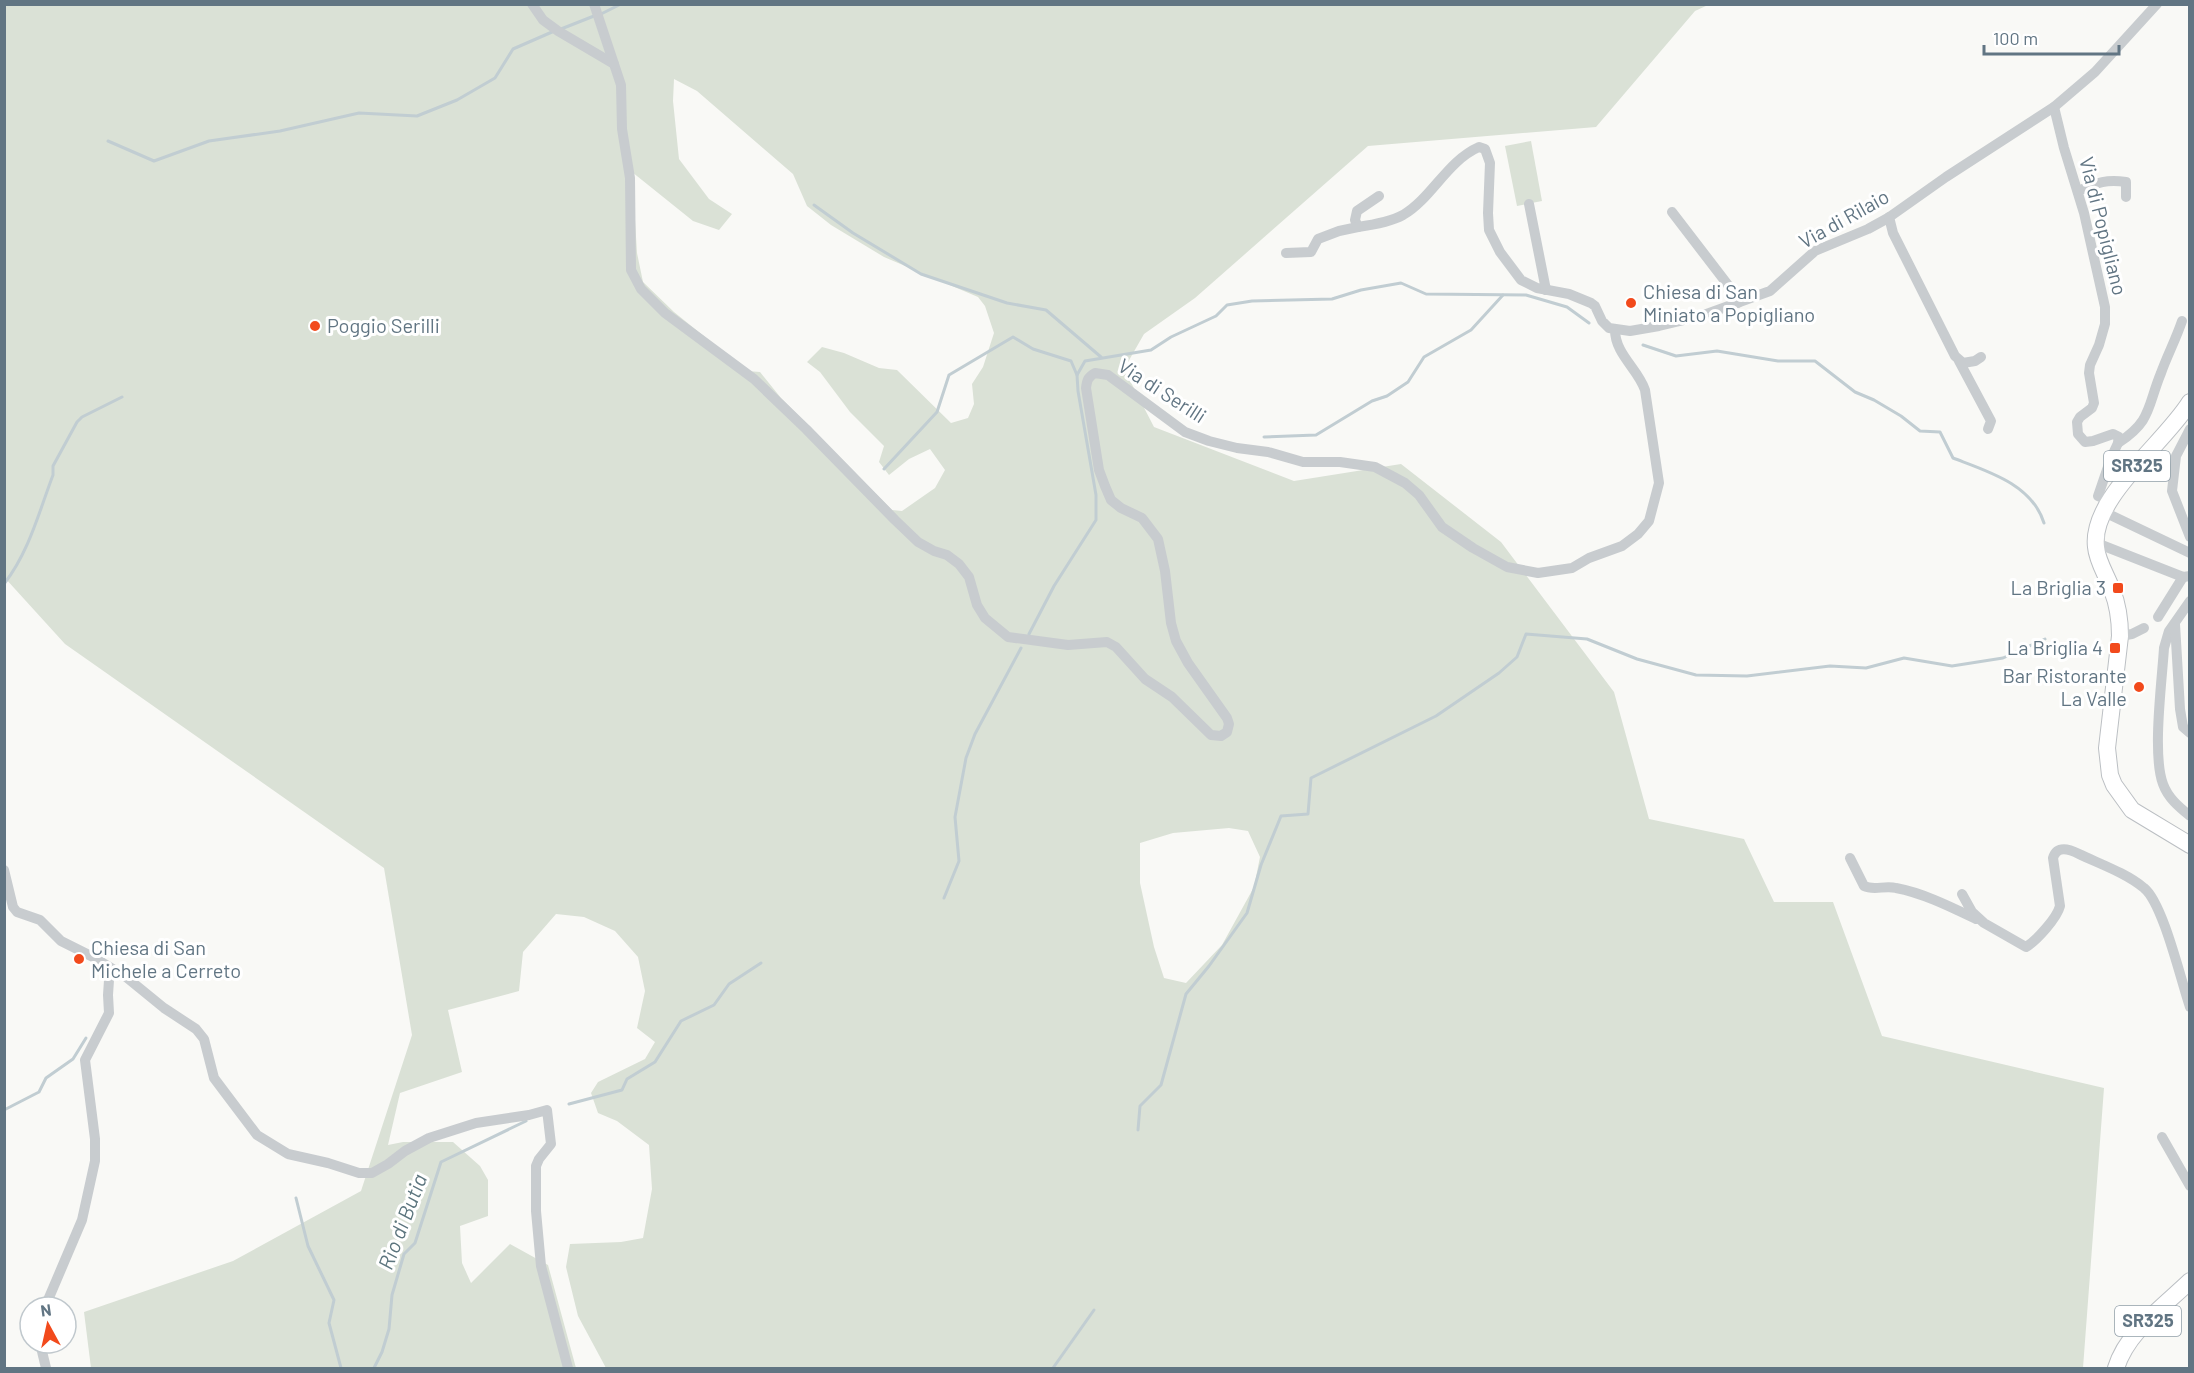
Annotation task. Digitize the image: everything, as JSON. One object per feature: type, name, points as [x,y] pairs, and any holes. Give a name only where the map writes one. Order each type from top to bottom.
[{"type":"main road","name":"SR325","points":[[2190,402],[2173,426],[2105,506],[2095,539],[2098,558],[2116,602],[2120,619],[2107,748],[2110,775],[2114,785],[2132,810],[2190,845]]},
{"type":"main road","name":"SR325","points":[[2116,1368],[2121,1352],[2134,1335],[2181,1295],[2190,1281]]},
{"type":"street","points":[[532,4],[543,20],[556,30],[614,64]]},
{"type":"street","name":"Via di Rilaio","points":[[1615,330],[1630,331],[1701,316],[1770,291],[1815,251],[1868,229],[1889,217],[2054,107],[2095,72],[2157,4]]},
{"type":"street","points":[[596,12],[614,64]]},
{"type":"street","name":"Via di Serilli","points":[[614,64],[621,85],[622,129],[630,178],[631,270],[641,289],[665,313],[754,379],[918,542],[947,555],[959,564],[969,577],[977,605],[985,618],[1008,637],[1068,645],[1107,642],[1116,647],[1145,679],[1172,697],[1211,735],[1221,736],[1227,732],[1229,724],[1227,718],[1188,663],[1176,641],[1158,539],[1142,518],[1121,508],[1111,500],[1104,486],[1099,470],[1086,388],[1087,380],[1095,373],[1108,375],[1185,432],[1199,438],[1237,448],[1268,452],[1303,462],[1340,462],[1375,467],[1405,483],[1419,495],[1442,527],[1473,548],[1507,567],[1538,573],[1572,568],[1589,558],[1622,546],[1638,534],[1649,521],[1659,483],[1645,390],[1628,364],[1615,338],[1615,330]]},
{"type":"street","name":"Via di Popigliano","points":[[2054,107],[2078,191],[2106,315],[2099,345],[2090,365],[2089,374],[2094,403],[2092,408],[2080,417],[2077,428],[2081,439],[2085,442],[2116,434],[2119,436],[2118,443]]},
{"type":"street","points":[[1286,253],[1311,252],[1318,239],[1339,231],[1371,226],[1402,215],[1465,154],[1479,147],[1485,149],[1490,163],[1489,230],[1508,265],[1521,280],[1591,303],[1595,306],[1602,321],[1615,330]]},
{"type":"street","points":[[2078,191],[2103,180],[2115,180],[2126,182],[2126,197]]},
{"type":"street","points":[[1358,227],[1355,220],[1357,211],[1379,196]]},
{"type":"street","points":[[1529,204],[1546,290]]},
{"type":"street","points":[[1672,212],[1728,285],[1738,303]]},
{"type":"street","points":[[1889,217],[1893,233],[1947,342],[1991,422],[1988,429]]},
{"type":"street","points":[[2182,321],[2156,386],[2150,409],[2131,435],[2118,443],[2098,496],[2105,506],[2190,553]]},
{"type":"street","points":[[1959,361],[1968,363],[1982,357]]},
{"type":"street","points":[[2190,429],[2176,456],[2172,491],[2190,537]]},
{"type":"street","points":[[2095,539],[2186,576],[2158,617]]},
{"type":"street","points":[[2187,607],[2173,628],[2164,648],[2160,772],[2168,794],[2190,816]]},
{"type":"street","points":[[2120,636],[2132,634],[2144,628]]},
{"type":"street","points":[[2173,628],[2180,709],[2183,727],[2190,732]]},
{"type":"street","points":[[1850,858],[1864,886],[1873,889],[1888,886],[1926,897],[1984,923],[2026,947],[2059,911],[2053,858],[2060,849],[2071,850],[2133,881],[2150,893],[2160,911],[2190,1007]]},
{"type":"street","points":[[4,870],[13,907],[17,912],[40,920],[61,941],[93,957],[196,1029],[204,1039],[214,1078],[257,1135],[288,1154],[359,1173],[372,1173],[429,1138],[476,1124],[547,1110],[551,1144],[536,1166],[536,1211],[541,1266],[568,1368]]},
{"type":"street","points":[[1962,894],[1972,912],[1984,923]]},
{"type":"street","points":[[50,1295],[82,1220],[95,1161],[95,1139],[85,1060],[109,1013],[108,988],[112,970]]},
{"type":"street","points":[[2162,1137],[2187,1182]]},
{"type":"street","points":[[2187,1182],[2190,1167]]},
{"type":"shaded area","points":[[5,5],[1708,5],[1695,11],[1596,127],[1368,146],[1195,298],[1144,334],[1124,369],[1154,427],[1294,481],[1401,464],[1501,542],[1614,692],[1649,819],[1744,839],[1774,902],[1833,902],[1882,1036],[2104,1088],[2083,1368],[606,1368],[578,1316],[566,1267],[570,1244],[621,1242],[643,1238],[652,1189],[649,1145],[617,1121],[598,1113],[591,1093],[598,1082],[645,1059],[655,1042],[637,1028],[645,991],[638,957],[615,931],[584,917],[556,914],[523,952],[519,991],[448,1010],[462,1072],[400,1093],[388,1145],[403,1142],[453,1142],[480,1166],[488,1180],[488,1216],[460,1226],[462,1263],[471,1283],[510,1244],[548,1265],[576,1368],[91,1368],[84,1312],[233,1261],[361,1191],[412,1035],[384,868],[65,644],[5,578]],"holes":[[[674,79],[697,91],[793,174],[807,206],[831,225],[884,257],[978,297],[985,306],[994,333],[983,367],[972,384],[974,404],[968,418],[951,423],[897,370],[879,368],[844,353],[822,347],[807,362],[820,372],[850,412],[884,446],[879,462],[889,475],[909,459],[930,449],[945,470],[935,488],[902,511],[892,510],[781,398],[760,372],[747,371],[674,312],[643,282],[637,253],[632,172],[693,221],[719,230],[732,214],[709,199],[679,159],[673,101]],[[1229,828],[1248,831],[1260,857],[1254,887],[1222,945],[1186,983],[1164,978],[1154,947],[1140,883],[1140,843],[1173,833]]]},
{"type":"shaded area","points":[[1531,141],[1542,201],[1517,206],[1505,146]]},
{"type":"waterway","points":[[601,14],[621,4]]},
{"type":"waterway","points":[[561,29],[594,16]]},
{"type":"waterway","points":[[108,141],[154,161],[209,141],[280,131],[359,113],[417,116],[457,100],[495,78],[513,49],[552,32]]},
{"type":"waterway","points":[[814,205],[853,233],[921,274],[1007,303],[1046,310],[1101,357]]},
{"type":"waterway","points":[[1029,634],[1054,586],[1096,520],[1096,495],[1078,391],[1077,375],[1085,361],[1151,350],[1171,337],[1216,316],[1227,305],[1252,301],[1332,299],[1361,290],[1401,283],[1426,294],[1526,295],[1567,307],[1589,323]]},
{"type":"waterway","points":[[1264,437],[1316,435],[1372,401],[1387,396],[1408,382],[1424,357],[1471,330],[1503,295]]},
{"type":"waterway","points":[[884,469],[937,412],[949,375],[1013,337],[1033,349],[1071,361],[1077,375]]},
{"type":"waterway","points":[[1643,345],[1676,356],[1717,351],[1778,361],[1815,361],[1855,392],[1901,416],[1920,431],[1940,432],[1953,458],[1994,474],[2019,489],[2030,498],[2044,523]]},
{"type":"waterway","points":[[4,584],[27,545],[53,475],[53,466],[77,422],[82,417],[122,397]]},
{"type":"waterway","points":[[1138,1130],[1140,1106],[1161,1085],[1186,994],[1247,913],[1261,865],[1281,816],[1308,814],[1311,778],[1436,716],[1499,673],[1517,657],[1526,634],[1587,639],[1637,659],[1696,675],[1747,676],[1830,666],[1866,668],[1904,658],[1952,666],[2003,658],[2045,639]]},
{"type":"waterway","points":[[944,898],[959,861],[955,817],[966,758],[975,734],[1021,648]]},
{"type":"waterway","name":"Rio di Butia","points":[[569,1104],[622,1090],[627,1079],[655,1062],[681,1021],[714,1005],[729,984],[761,963]]},
{"type":"waterway","points":[[4,1110],[39,1092],[46,1078],[73,1059],[86,1038]]},
{"type":"waterway","name":"Rio di Butia","points":[[374,1368],[389,1329],[392,1295],[404,1254],[415,1243],[441,1162],[526,1121]]},
{"type":"waterway","points":[[296,1198],[308,1246],[334,1300],[329,1323],[341,1368]]},
{"type":"waterway","points":[[1053,1368],[1094,1310]]},
{"type":"place","name":"Chiesa di San Miniato a Popigliano","points":[[1631,303]]},
{"type":"place","name":"Poggio Serilli","points":[[315,326]]},
{"type":"place","name":"La Briglia 3","points":[[2118,588]]},
{"type":"place","name":"La Briglia 4","points":[[2115,648]]},
{"type":"place","name":"Bar Ristorante La Valle","points":[[2139,687]]},
{"type":"place","name":"Chiesa di San Michele a Cerreto","points":[[79,959]]}]
